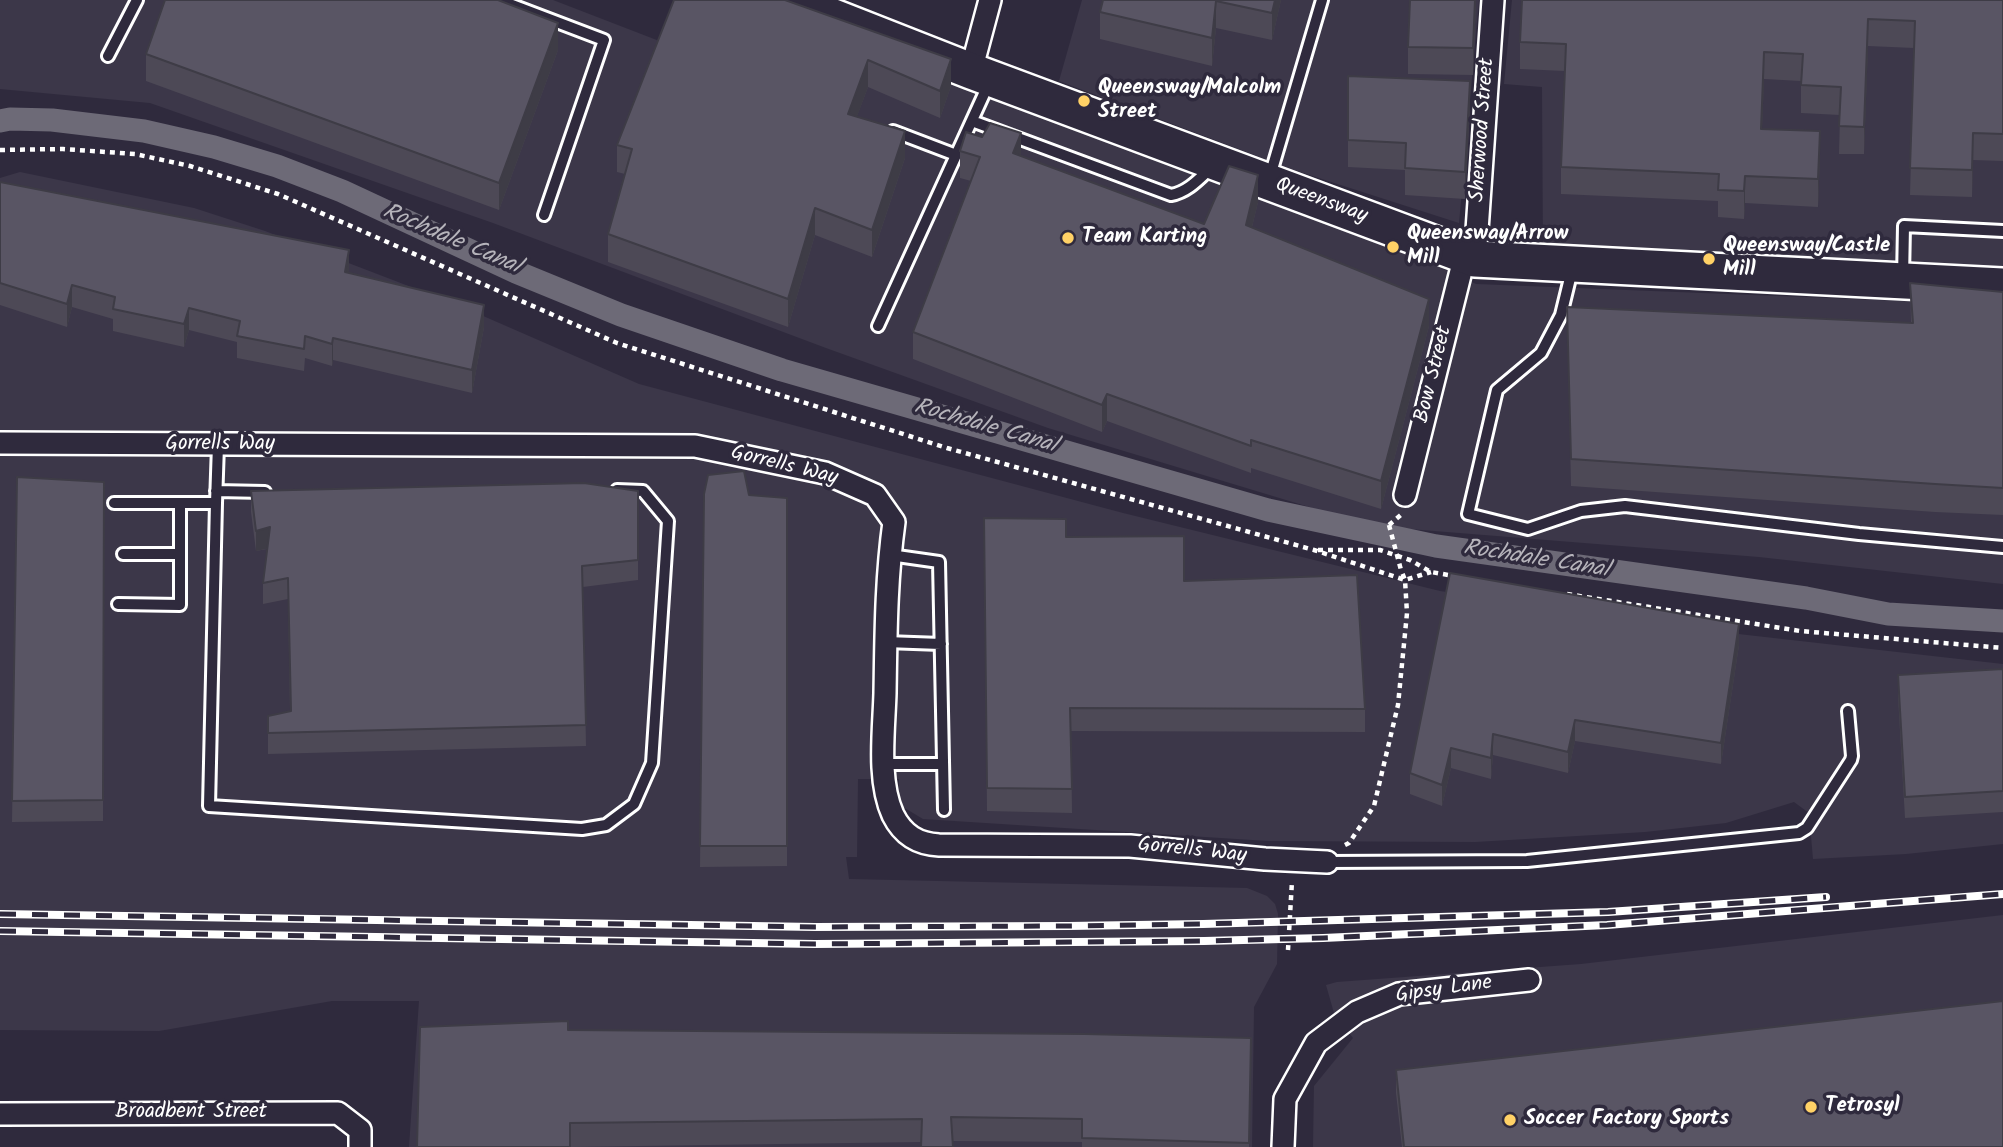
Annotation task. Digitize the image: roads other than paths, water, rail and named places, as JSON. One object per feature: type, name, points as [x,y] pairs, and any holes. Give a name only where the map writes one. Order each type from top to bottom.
[{"type":"main road","name":"Queensway","points":[[790,0],[836,8],[981,74],[1470,257],[2003,286]]},
{"type":"street","points":[[981,74],[990,0]]},
{"type":"street","name":"Sherwood Street","points":[[1470,257],[1493,0]]},
{"type":"street","name":"Bow Street","points":[[1405,495],[1470,257]]},
{"type":"street","name":"Gorrells Way","points":[[0,443],[695,446],[825,473],[875,495],[894,522],[886,642],[883,764],[889,804],[908,835],[926,844],[1130,846],[1265,859],[1333,854]]},
{"type":"street","name":"Gipsy Lane","points":[[1283,1147],[1285,1099],[1316,1044],[1357,1012],[1399,994],[1529,980]]},
{"type":"street","name":"Broadbent Street","points":[[0,1114],[338,1113],[360,1130],[360,1147]]},
{"type":"lane","points":[[108,56],[137,0]]},
{"type":"lane","points":[[499,0],[604,40],[544,215]]},
{"type":"lane","points":[[1268,182],[1322,0]]},
{"type":"lane","points":[[878,326],[972,121],[981,74]]},
{"type":"lane","points":[[972,121],[1171,195],[1189,188],[1217,163]]},
{"type":"lane","points":[[887,129],[956,155]]},
{"type":"lane","points":[[1903,281],[1904,226],[2003,231]]},
{"type":"lane","points":[[1573,264],[1561,315],[1541,353],[1497,390],[1468,514],[1528,530],[1581,511],[1625,506],[1859,534],[2003,547]]},
{"type":"lane","points":[[218,445],[209,806],[582,829],[606,825],[634,804],[652,763],[668,521],[643,491],[608,489]]},
{"type":"lane","points":[[216,491],[274,493]]},
{"type":"lane","points":[[114,503],[216,503]]},
{"type":"lane","points":[[118,604],[180,605],[180,504]]},
{"type":"lane","points":[[123,554],[179,555]]},
{"type":"lane","points":[[890,555],[939,562],[944,810]]},
{"type":"lane","points":[[886,642],[941,643]]},
{"type":"lane","points":[[1333,854],[1527,861],[1799,833],[1807,828],[1852,756],[1848,711]]},
{"type":"lane","points":[[883,764],[943,764]]},
{"type":"waterway","name":"Rochdale Canal","points":[[0,121],[52,120],[144,131],[214,147],[277,166],[342,191],[516,272],[621,315],[782,370],[1268,510],[1436,546],[1806,598],[1888,614],[2003,621]]},
{"type":"railway","points":[[0,931],[815,944],[1204,941],[1607,925],[2003,894]]},
{"type":"railway","points":[[0,914],[815,927],[1068,926],[1608,912],[1826,897]]},
{"type":"place","name":"Queensway/Malcolm Street","points":[[1084,101]]},
{"type":"place","name":"Team Karting","points":[[1068,238]]},
{"type":"place","name":"Queensway/Arrow Mill","points":[[1393,247]]},
{"type":"place","name":"Queensway/Castle Mill","points":[[1709,259]]},
{"type":"place","name":"Tetrosyl","points":[[1811,1107]]},
{"type":"place","name":"Soccer Factory Sports","points":[[1510,1120]]}]
